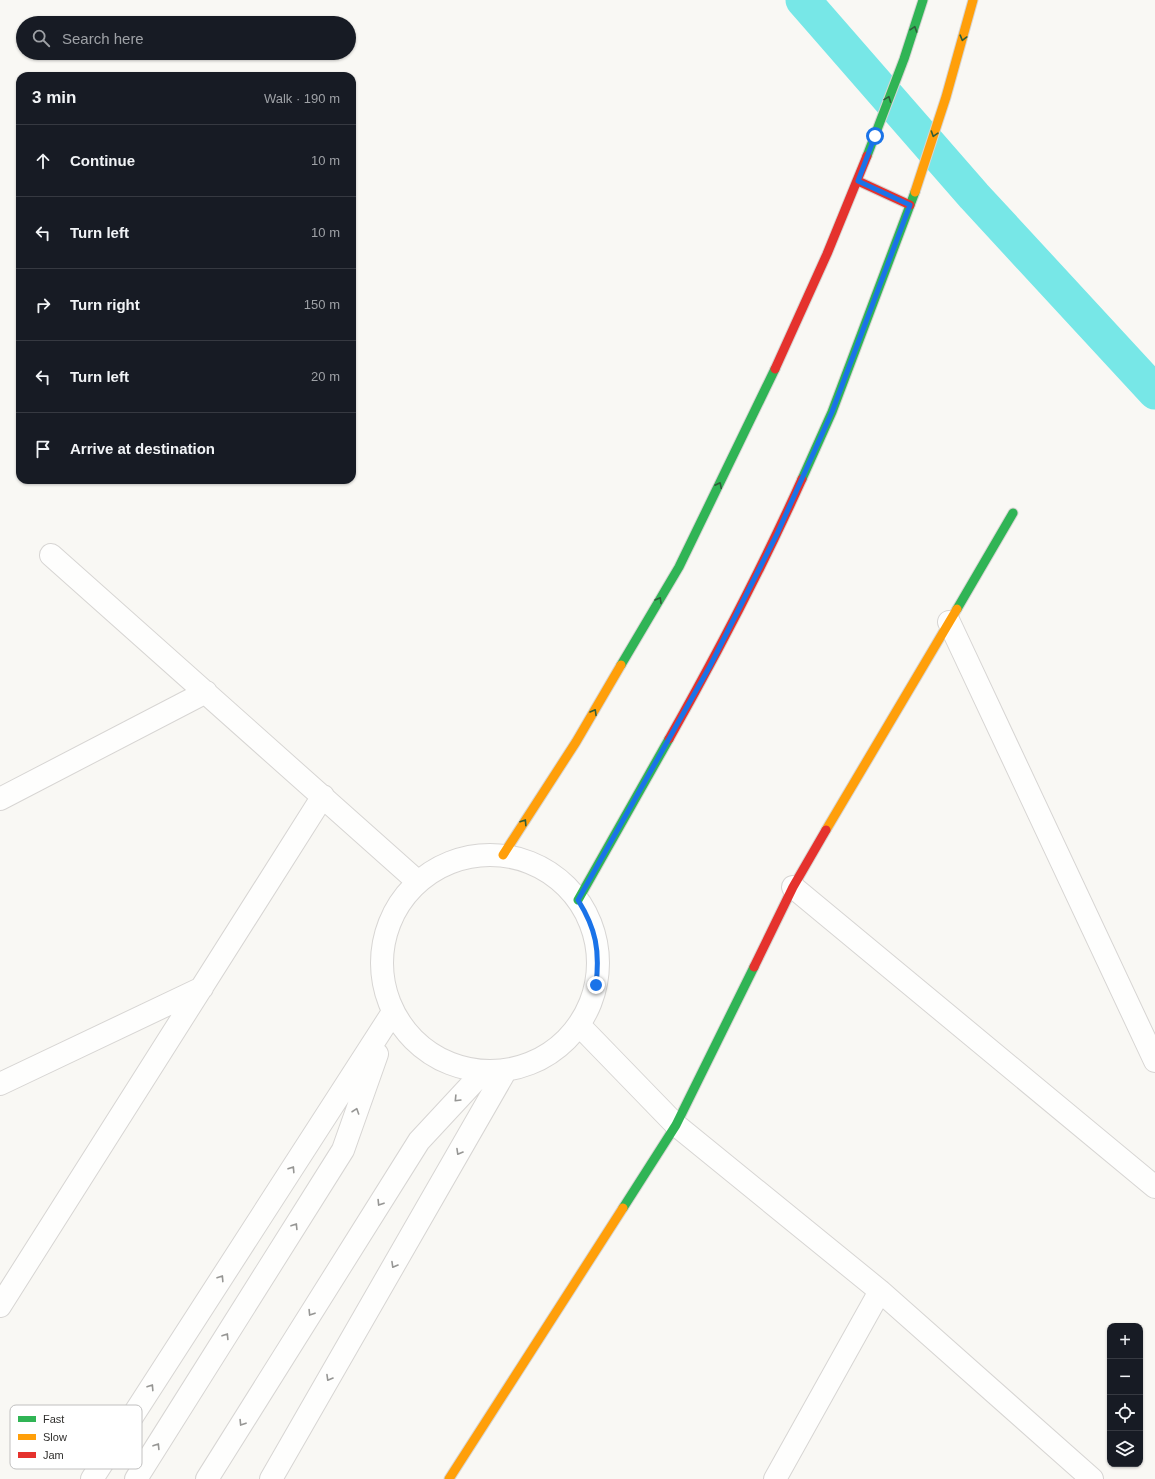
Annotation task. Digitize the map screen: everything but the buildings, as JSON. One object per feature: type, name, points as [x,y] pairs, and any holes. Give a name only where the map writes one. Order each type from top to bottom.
[{"type":"main road","points":[[503,855],[576,742],[679,567],[751,420],[858,181],[904,59],[923,0]]},
{"type":"main road","points":[[578,900],[710,666],[777,534],[832,412],[921,175],[946,97],[973,0]]},
{"type":"main road","points":[[858,181],[910,205]]},
{"type":"main road","points":[[449,1479],[676,1125],[792,887],[1014,513]]},
{"type":"street","points":[[51,554],[417,881]]},
{"type":"street","points":[[949,622],[1155,1061]]},
{"type":"street","points":[[0,798],[206,692]]},
{"type":"street","points":[[0,1306],[323,796]]},
{"type":"street","points":[[480,854],[503,855],[524,860],[545,869],[563,882],[578,900],[589,919],[596,940],[599,963],[590,1006],[579,1025],[565,1041],[548,1055],[528,1064],[506,1070],[484,1071],[463,1068],[442,1060],[423,1048],[406,1032],[393,1012],[384,990],[381,966],[383,942],[390,919],[401,898],[417,881],[437,867],[458,858],[480,854]]},
{"type":"street","points":[[792,887],[1155,1187]]},
{"type":"street","points":[[0,1084],[202,988]]},
{"type":"street","points":[[140,1405],[393,1012]]},
{"type":"street","points":[[136,1479],[343,1150],[393,1012]]},
{"type":"street","points":[[579,1025],[676,1125],[880,1290],[1092,1479]]},
{"type":"street","points":[[271,1479],[506,1070]]},
{"type":"street","points":[[206,1479],[419,1141],[484,1071]]},
{"type":"street","points":[[775,1479],[880,1290]]},
{"type":"street","points":[[92,1479],[98,1469]]},
{"type":"waterway","points":[[803,0],[974,196],[1155,392]]},
{"type":"traffic: fast","points":[[867,156],[904,59],[923,0]]},
{"type":"traffic: fast","points":[[802,479],[832,412],[915,192]]},
{"type":"traffic: fast","points":[[621,665],[679,567],[775,369]]},
{"type":"traffic: fast","points":[[957,609],[1013,513]]},
{"type":"traffic: fast","points":[[578,900],[669,739]]},
{"type":"traffic: fast","points":[[623,1208],[676,1125],[754,967]]},
{"type":"traffic: slow","points":[[915,192],[946,97],[973,0]]},
{"type":"traffic: slow","points":[[826,830],[957,609]]},
{"type":"traffic: slow","points":[[503,855],[576,742],[621,665]]},
{"type":"traffic: slow","points":[[449,1479],[623,1208]]},
{"type":"traffic: jam","points":[[775,369],[827,254],[867,156]]},
{"type":"traffic: jam","points":[[858,181],[910,205]]},
{"type":"traffic: jam","points":[[669,739],[738,610],[802,479]]},
{"type":"traffic: jam","points":[[754,967],[793,887],[826,830]]},
{"type":"route","points":[[596,985],[599,963],[596,940],[589,919],[578,900],[637,792],[710,666],[777,534],[832,412],[910,205],[858,181],[875,136]]}]
